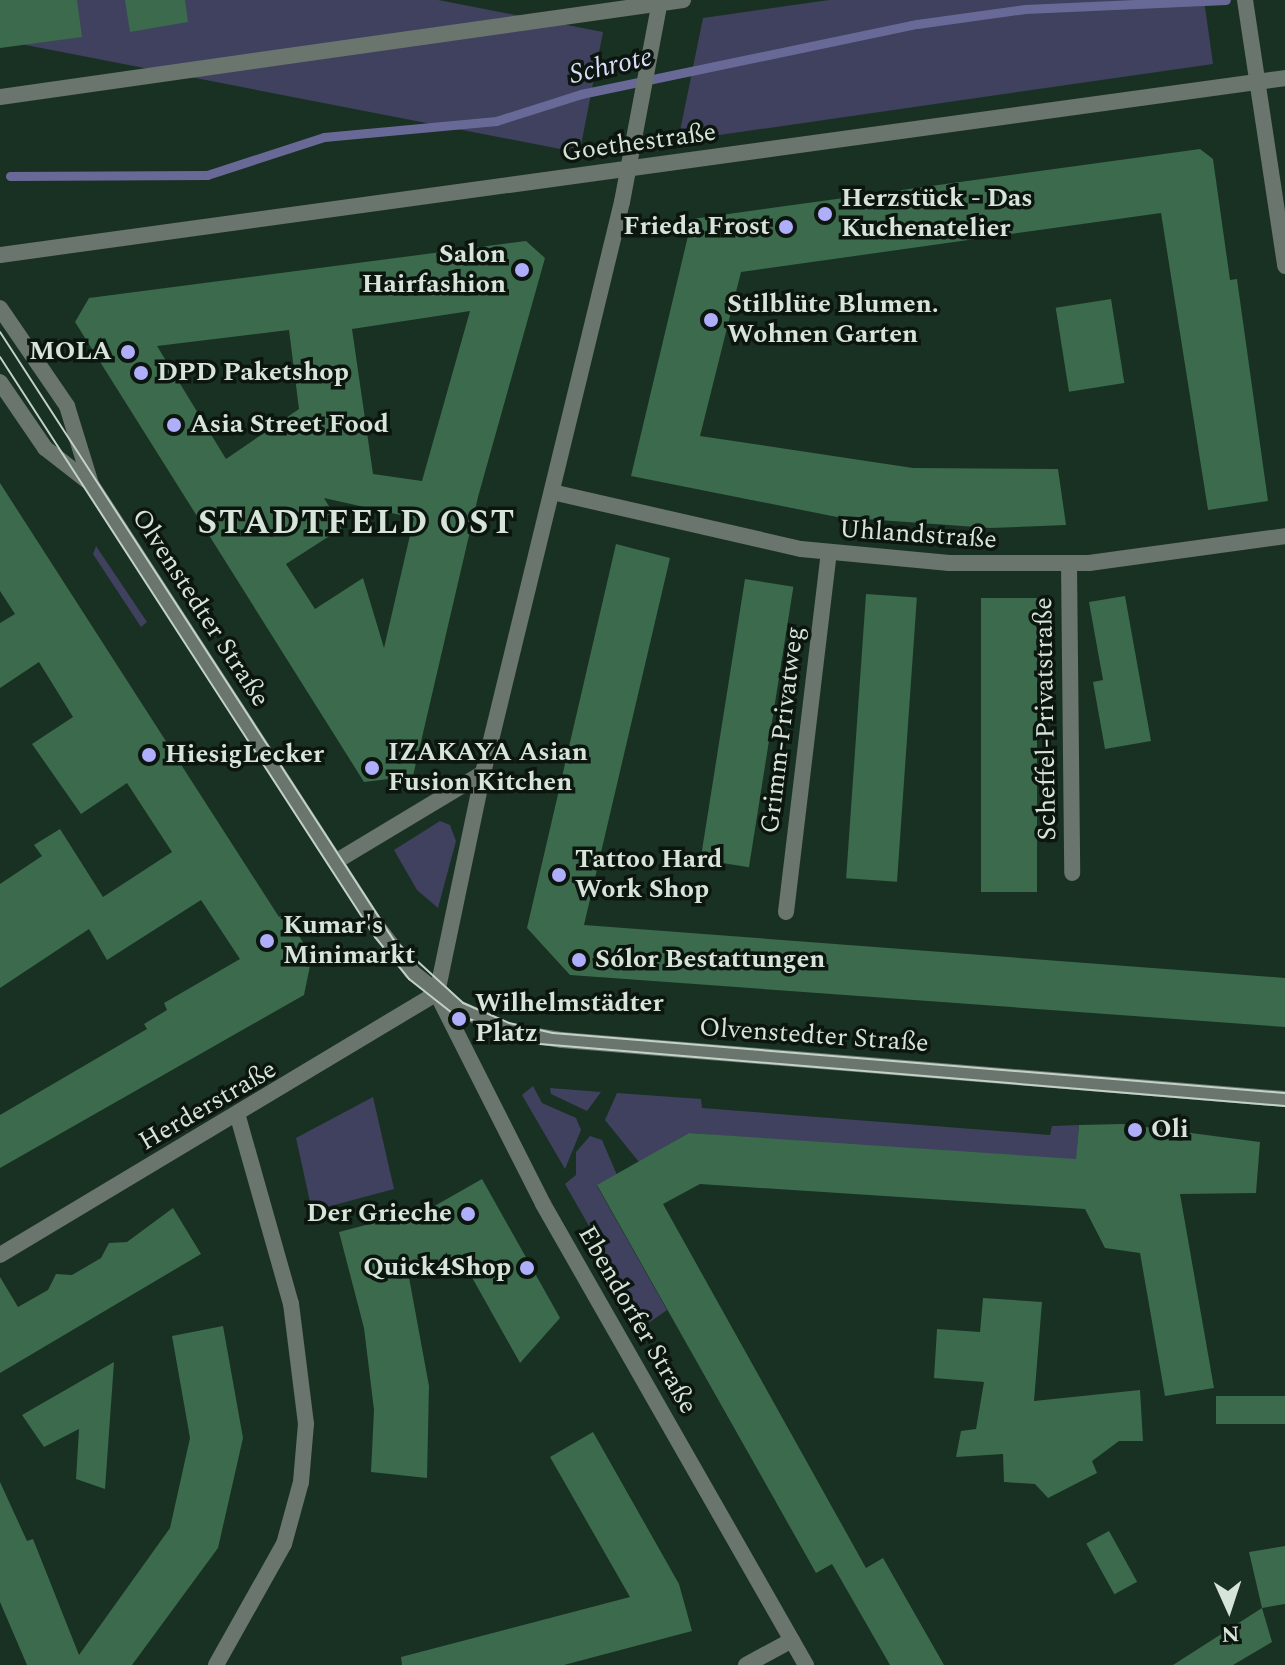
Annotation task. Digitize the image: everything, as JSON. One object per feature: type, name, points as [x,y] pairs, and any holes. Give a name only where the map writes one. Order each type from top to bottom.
[{"type":"street","points":[[0,97],[683,0]]},
{"type":"street","points":[[1245,0],[1285,266]]},
{"type":"street","points":[[437,993],[483,773],[552,492],[626,169],[634,114],[660,2]]},
{"type":"street","name":"Goethestraße","points":[[0,255],[1285,78]]},
{"type":"street","name":"Olvenstedter Straße","points":[[0,308],[67,406],[91,484],[335,862],[405,963],[437,993],[488,1024],[543,1038],[1285,1099]]},
{"type":"street","name":"Olvenstedter Straße","points":[[0,382],[45,448],[91,484]]},
{"type":"street","name":"Uhlandstraße","points":[[552,492],[829,553],[1069,564],[1285,536]]},
{"type":"street","name":"Grimm-Privatweg","points":[[786,912],[829,553]]},
{"type":"street","name":"Scheffel-Privatstraße","points":[[1069,564],[1072,873]]},
{"type":"street","points":[[335,862],[483,773]]},
{"type":"street","name":"Herderstraße","points":[[0,1255],[238,1117],[437,993]]},
{"type":"street","name":"Ebendorfer Straße","points":[[437,993],[543,1204],[806,1665]]},
{"type":"street","points":[[216,1665],[284,1544],[301,1482],[306,1424],[291,1304],[238,1117]]},
{"type":"street","points":[[746,1665],[792,1640]]},
{"type":"shaded area","points":[[0,0],[438,0],[603,32],[580,153],[0,40]]},
{"type":"shaded area","points":[[829,0],[1204,0],[1213,64],[678,141],[703,18]]},
{"type":"shaded area","points":[[96,546],[147,622],[141,627],[93,554]]},
{"type":"shaded area","points":[[440,821],[450,825],[456,841],[438,908],[417,890],[394,850]]},
{"type":"shaded area","points":[[533,1086],[542,1103],[576,1118],[581,1130],[565,1169],[522,1095]]},
{"type":"shaded area","points":[[550,1088],[601,1092],[587,1111],[551,1094]]},
{"type":"shaded area","points":[[617,1093],[701,1099],[702,1108],[1050,1135],[1052,1126],[1079,1125],[1076,1163],[689,1133],[639,1162],[605,1120]]},
{"type":"shaded area","points":[[373,1097],[394,1189],[312,1211],[296,1138]]},
{"type":"shaded area","points":[[590,1136],[602,1140],[617,1175],[597,1186],[667,1310],[650,1322],[641,1317],[565,1184],[576,1175],[576,1152]]},
{"type":"building","points":[[0,0],[77,0],[82,37],[0,48]]},
{"type":"building","points":[[125,0],[185,0],[188,22],[130,32]]},
{"type":"building","points":[[1200,149],[1213,159],[1230,280],[1237,279],[1268,501],[1208,510],[1161,213],[741,272],[700,436],[913,468],[1058,469],[1066,525],[990,528],[837,517],[631,476],[692,219]]},
{"type":"building","points":[[526,241],[545,258],[478,497],[413,776],[364,782],[75,322],[89,298]],"holes":[[[470,311],[422,481],[373,474],[352,329]],[[289,330],[299,409],[226,459],[157,346]],[[324,498],[414,518],[384,648],[363,578],[315,609],[286,564],[342,528]]]},
{"type":"building","points":[[1111,299],[1124,383],[1069,392],[1056,308]]},
{"type":"building","points":[[0,483],[279,917],[284,913],[312,956],[304,995],[0,1168],[0,1115],[147,1029],[144,1024],[167,1010],[164,1003],[240,959],[201,900],[107,960],[89,929],[0,988],[0,884],[42,856],[34,845],[60,829],[103,897],[172,852],[127,783],[81,814],[32,744],[73,717],[39,662],[0,688],[0,623],[15,614],[0,591]]},
{"type":"building","points":[[616,544],[670,558],[584,925],[1285,978],[1285,1027],[570,975],[527,928]]},
{"type":"building","points":[[745,579],[793,587],[749,867],[701,860]]},
{"type":"building","points":[[866,594],[917,598],[897,882],[846,878]]},
{"type":"building","points":[[1125,596],[1151,741],[1105,749],[1093,682],[1103,680],[1089,602]]},
{"type":"building","points":[[981,598],[1037,598],[1037,892],[981,892]]},
{"type":"building","points":[[1122,1124],[1260,1142],[1256,1193],[1180,1194],[1214,1388],[1165,1396],[1140,1253],[1105,1248],[1085,1209],[700,1184],[663,1204],[866,1568],[883,1558],[944,1665],[890,1665],[832,1564],[816,1573],[597,1185],[689,1133],[1076,1159],[1079,1125]]},
{"type":"building","points":[[482,1179],[560,1318],[520,1363],[460,1256],[408,1272],[429,1386],[427,1478],[371,1472],[374,1410],[364,1328],[339,1232],[431,1208]]},
{"type":"building","points":[[173,1208],[201,1254],[0,1373],[0,1277],[18,1307],[48,1290],[56,1274],[72,1275],[101,1258],[109,1243],[127,1242]]},
{"type":"building","points":[[983,1298],[1042,1302],[1034,1401],[1140,1390],[1143,1441],[1119,1441],[1092,1461],[1097,1473],[1048,1498],[1035,1484],[1004,1482],[1003,1454],[956,1457],[961,1431],[976,1429],[984,1382],[934,1378],[937,1329],[980,1332]]},
{"type":"building","points":[[223,1326],[243,1438],[218,1548],[132,1665],[27,1665],[0,1602],[0,1482],[27,1541],[33,1539],[79,1655],[170,1528],[190,1438],[172,1336]]},
{"type":"building","points":[[114,1362],[105,1489],[76,1479],[79,1429],[44,1447],[22,1415]]},
{"type":"building","points":[[1216,1396],[1285,1396],[1285,1424],[1216,1424]]},
{"type":"building","points":[[593,1432],[679,1584],[692,1631],[564,1665],[402,1665],[401,1657],[630,1597],[550,1457]]},
{"type":"building","points":[[1109,1531],[1137,1582],[1114,1594],[1086,1544]]},
{"type":"building","points":[[1285,1546],[1285,1604],[1262,1608],[1249,1552]]},
{"type":"building","points":[[1262,1608],[1272,1642],[1233,1665],[1173,1665]]},
{"type":"waterway","name":"Schrote","points":[[10,176],[207,175],[324,137],[496,121],[581,94],[917,24],[1025,9],[1226,0]]},
{"type":"tram line","points":[[0,332],[393,939],[463,1003],[509,1023],[553,1033],[1285,1093]]},
{"type":"tram line","points":[[0,357],[375,937],[409,979],[452,1013],[540,1044],[1285,1106]]},
{"type":"place","name":"Herzstück - Das Kuchenatelier","points":[[825,214]]},
{"type":"place","name":"Frieda Frost","points":[[786,227]]},
{"type":"place","name":"Salon Hairfashion","points":[[522,270]]},
{"type":"place","name":"Stilblüte Blumen. Wohnen Garten","points":[[711,320]]},
{"type":"place","name":"MOLA","points":[[128,352]]},
{"type":"place","name":"DPD Paketshop","points":[[141,373]]},
{"type":"place","name":"Asia Street Food","points":[[174,425]]},
{"type":"place","name":"HiesigLecker","points":[[149,755]]},
{"type":"place","name":"IZAKAYA Asian Fusion Kitchen","points":[[372,768]]},
{"type":"place","name":"Tattoo Hard Work Shop","points":[[559,875]]},
{"type":"place","name":"Kumar's Minimarkt","points":[[267,941]]},
{"type":"place","name":"Sólor Bestattungen","points":[[579,960]]},
{"type":"place","name":"Wilhelmstädter Platz","points":[[459,1019]]},
{"type":"place","name":"Oli","points":[[1135,1130]]},
{"type":"place","name":"Der Grieche","points":[[468,1214]]},
{"type":"place","name":"Quick4Shop","points":[[527,1268]]},
{"type":"district","name":"STADTFELD OST","points":[[357,524]]}]
